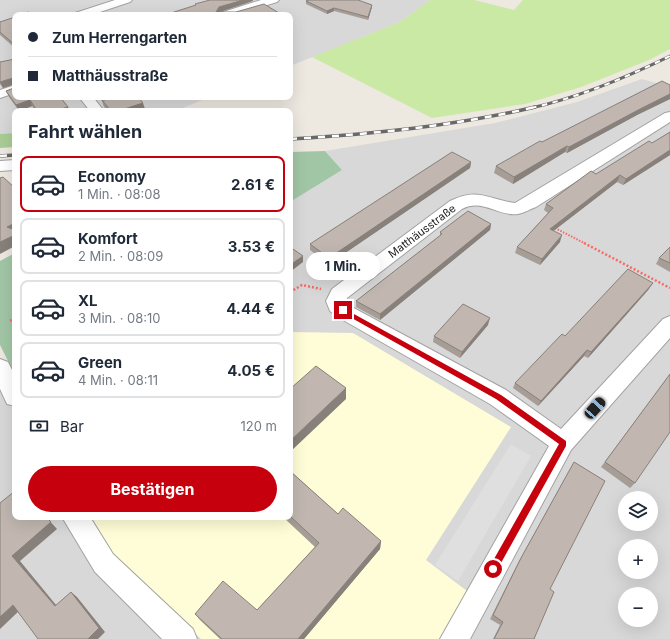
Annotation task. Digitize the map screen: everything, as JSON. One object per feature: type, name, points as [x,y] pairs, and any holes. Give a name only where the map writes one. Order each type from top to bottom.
[{"type":"street","points":[[88,12],[126,0]]},
{"type":"street","points":[[234,12],[272,0]]},
{"type":"street","points":[[0,94],[12,90]]},
{"type":"street","points":[[88,100],[95,108]]},
{"type":"street","name":"Matthäusstraße","points":[[339,294],[456,205],[468,199],[485,201],[504,207],[517,209],[530,203],[670,116]]},
{"type":"street","points":[[0,166],[12,165]]},
{"type":"street","points":[[339,294],[336,301],[337,306],[343,310],[498,397],[563,443]]},
{"type":"street","points":[[454,639],[563,443],[670,324]]},
{"type":"street","points":[[0,368],[12,391]]},
{"type":"street","points":[[77,520],[104,563],[183,639]]},
{"type":"path","points":[[552,226],[670,288]]},
{"type":"path","points":[[293,290],[302,285],[339,294]]},
{"type":"shaded area","points":[[0,0],[430,0],[400,22],[293,65],[293,12],[12,12],[12,100],[202,100],[182,108],[12,108],[12,133],[0,134]]},
{"type":"shaded area","points":[[642,79],[670,87],[670,639],[0,639],[0,368],[12,391],[12,520],[293,520],[293,200],[342,170],[325,151],[495,123],[577,102]]},
{"type":"shaded area","points":[[293,332],[353,333],[511,427],[426,560],[467,591],[440,639],[201,639],[112,553],[93,520],[293,520]]},
{"type":"shaded area","points":[[511,444],[531,456],[458,581],[435,565]]},
{"type":"green space","points":[[430,0],[474,0],[514,10],[523,0],[670,0],[670,49],[649,60],[581,87],[525,104],[432,118],[312,57],[400,22]]},
{"type":"green space","points":[[12,133],[12,147],[0,148],[0,134]]},
{"type":"green space","points":[[325,151],[342,170],[293,200],[293,152]]},
{"type":"green space","points":[[12,255],[12,369],[0,345],[0,261]]},
{"type":"building","points":[[210,0],[243,0],[219,7],[216,12],[174,12],[196,5],[195,4]]},
{"type":"building","points":[[358,0],[372,5],[368,17],[334,8],[327,11],[306,1]]},
{"type":"building","points":[[264,4],[277,12],[236,12]]},
{"type":"building","points":[[12,18],[12,42],[0,32],[0,22]]},
{"type":"building","points":[[12,60],[12,78],[0,82],[0,62]]},
{"type":"building","points":[[662,81],[670,85],[670,94],[569,147],[567,146],[514,177],[496,166],[540,141],[542,142]]},
{"type":"building","points":[[12,89],[12,99],[6,91]]},
{"type":"building","points":[[12,100],[30,100],[16,105]]},
{"type":"building","points":[[30,100],[62,100],[68,107],[64,108],[35,108]]},
{"type":"building","points":[[102,100],[140,100],[143,103],[127,108],[109,108]]},
{"type":"building","points":[[670,132],[670,150],[626,179],[620,175],[550,229],[562,235],[542,259],[517,247],[553,208],[546,204],[591,171],[596,174],[649,141],[652,143]]},
{"type":"building","points":[[452,152],[471,162],[329,258],[310,244]]},
{"type":"building","points":[[3,177],[12,185],[12,224],[7,227],[12,229],[12,236],[0,242],[0,178]]},
{"type":"building","points":[[468,211],[491,224],[380,314],[356,301],[442,234],[440,232]]},
{"type":"building","points":[[670,247],[670,263],[659,258]]},
{"type":"building","points":[[293,249],[303,256],[293,263]]},
{"type":"building","points":[[628,269],[653,283],[591,352],[587,350],[541,401],[515,383],[562,334],[565,336]]},
{"type":"building","points":[[463,304],[490,318],[462,352],[434,336]]},
{"type":"building","points":[[316,366],[346,388],[293,438],[293,386]]},
{"type":"building","points":[[670,374],[670,432],[635,483],[605,462]]},
{"type":"building","points":[[574,462],[605,481],[550,589],[554,592],[534,639],[494,639],[503,622],[493,615],[521,558]]},
{"type":"building","points":[[293,474],[338,514],[343,508],[381,541],[298,639],[222,639],[195,614],[223,581],[257,610],[319,543],[293,519]]},
{"type":"building","points":[[12,493],[12,520],[49,520],[51,522],[12,556],[55,606],[71,592],[99,628],[88,639],[38,639],[13,605],[0,617],[0,503]]},
{"type":"railway","points":[[531,108],[585,93],[670,56]]},
{"type":"railway","points":[[293,139],[352,135],[414,128],[505,114],[535,107]]},
{"type":"railway","points":[[0,156],[12,155]]},
{"type":"route","points":[[343,310],[498,397],[563,443],[493,569]]}]
